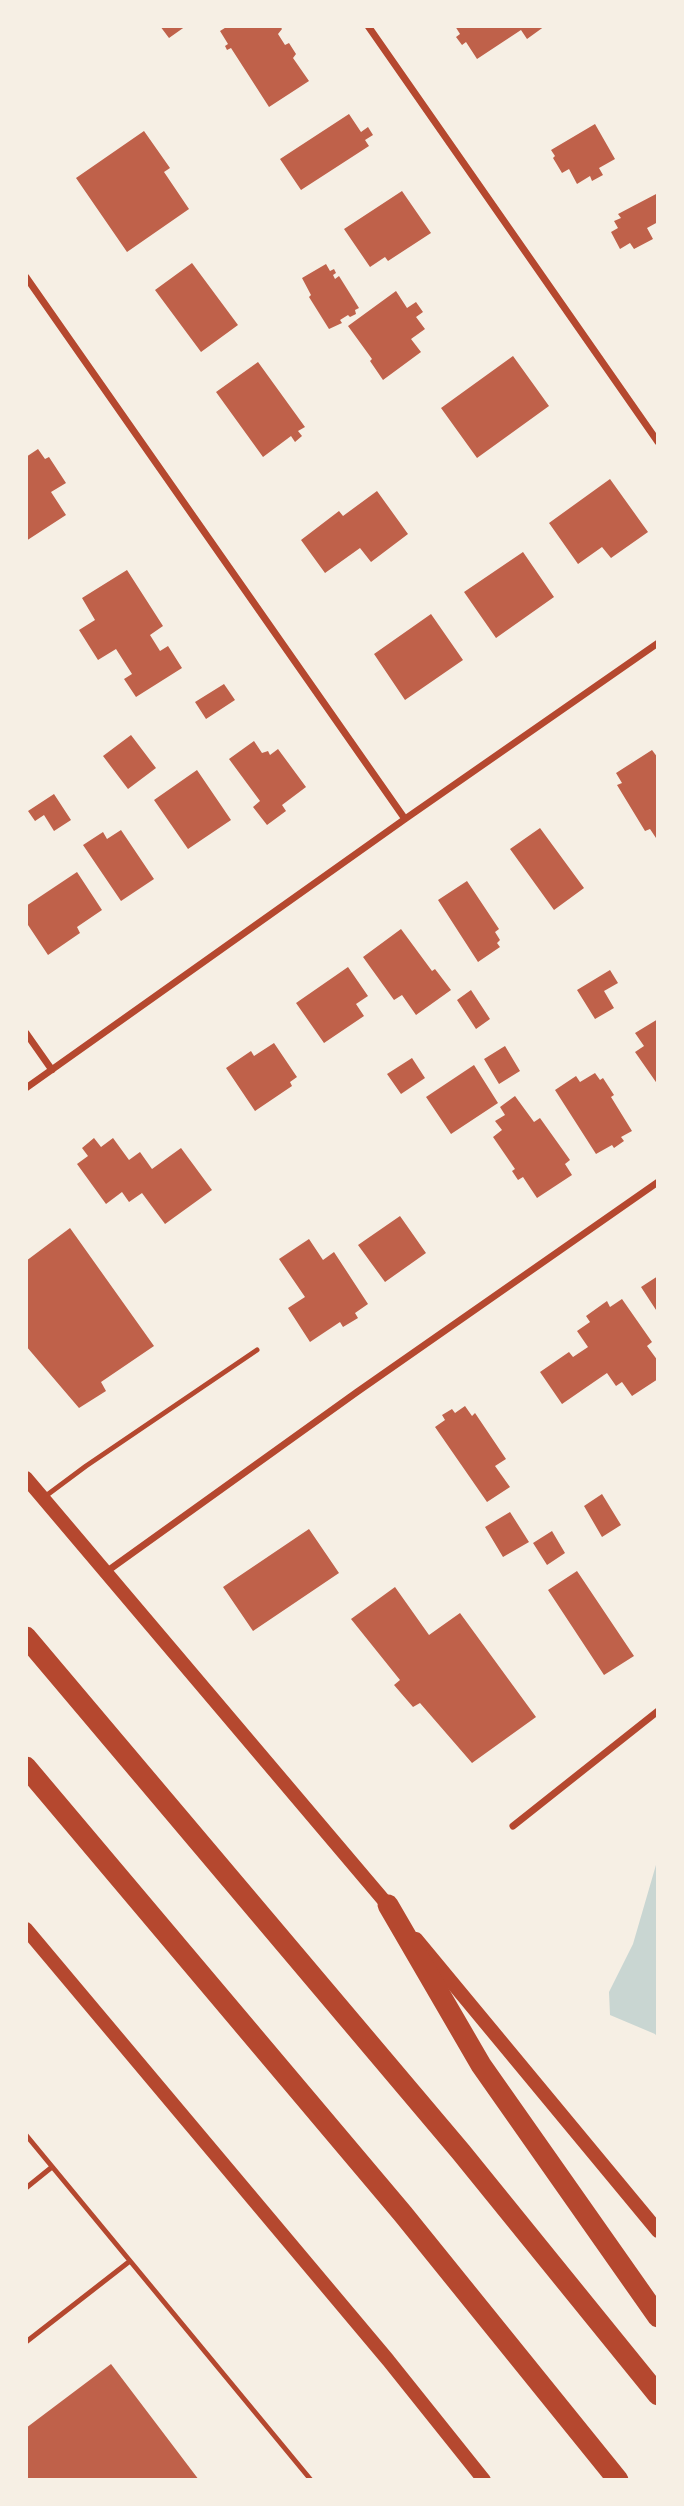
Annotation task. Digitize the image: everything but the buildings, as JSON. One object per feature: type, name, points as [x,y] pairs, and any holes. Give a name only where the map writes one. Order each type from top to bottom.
[{"type":"highway","points":[[26,1637],[461,2152],[658,2395]]},
{"type":"highway","points":[[26,1767],[352,2152],[618,2480]]},
{"type":"highway","points":[[388,1905],[481,2065],[658,2317]]},
{"type":"main road","points":[[26,1478],[388,1905],[658,2231]]},
{"type":"main road","points":[[26,1929],[388,2360],[484,2480]]},
{"type":"street","points":[[368,26],[658,442]]},
{"type":"street","points":[[26,277],[405,819]]},
{"type":"street","points":[[26,1088],[658,643]]},
{"type":"street","points":[[26,1033],[52,1070]]},
{"type":"street","points":[[106,1572],[346,1399],[658,1182]]},
{"type":"street","points":[[513,1826],[658,1711]]},
{"type":"lane","points":[[43,1498],[257,1350]]},
{"type":"lane","points":[[26,2135],[311,2480]]},
{"type":"lane","points":[[26,2188],[52,2167]]},
{"type":"lane","points":[[26,2342],[130,2260]]},
{"type":"shaded area","points":[[658,1858],[658,2038],[655,2034],[610,2015],[609,1992],[633,1944]]}]
